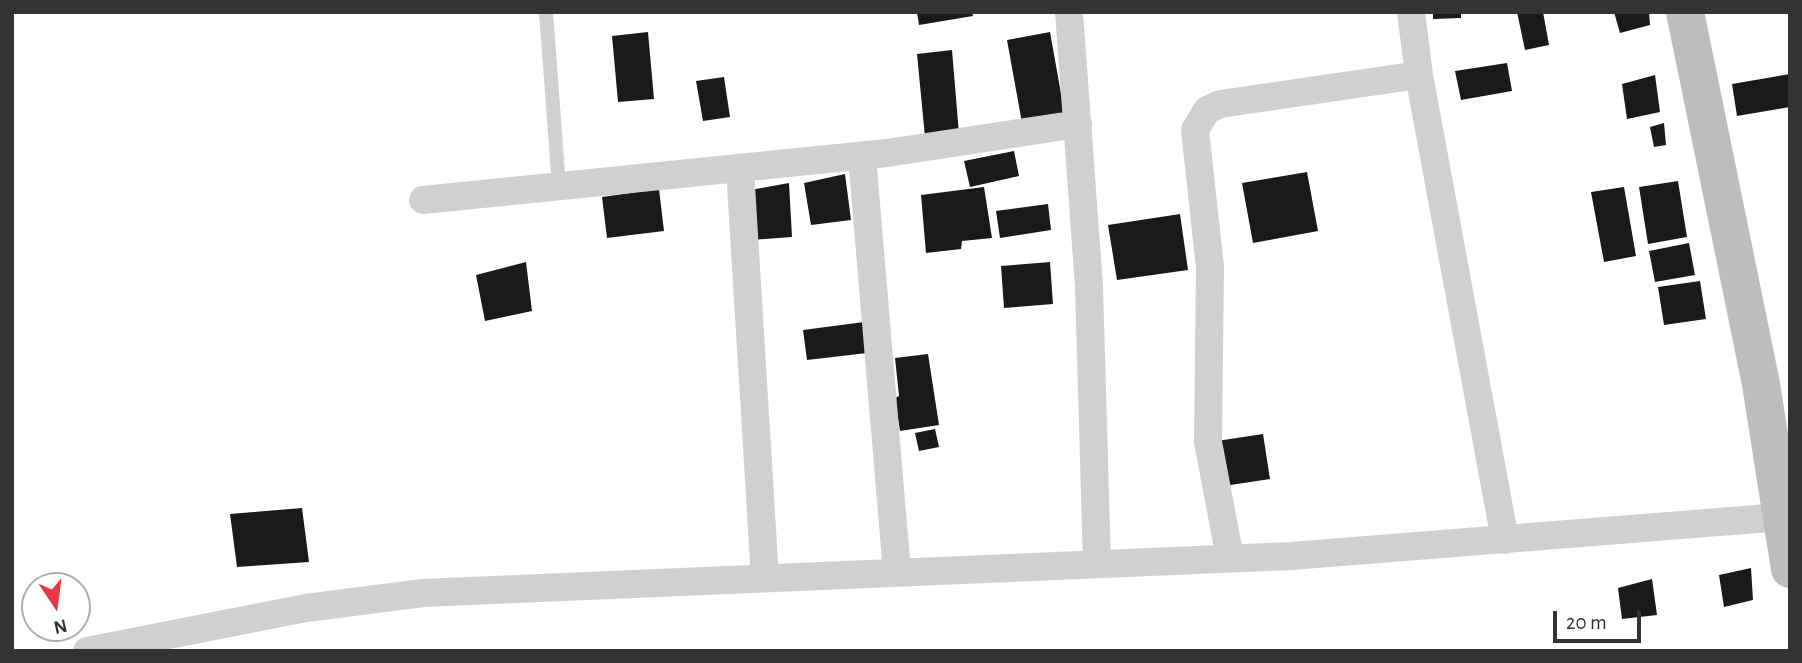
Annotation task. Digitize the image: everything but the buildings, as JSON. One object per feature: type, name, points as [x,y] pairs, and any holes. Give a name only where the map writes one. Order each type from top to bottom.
[{"type":"main road","points":[[1685,12],[1761,384],[1790,569]]},
{"type":"street","points":[[1069,12],[1089,286],[1097,564]]},
{"type":"street","points":[[1411,12],[1419,75],[1506,540]]},
{"type":"street","points":[[1230,558],[1208,442],[1210,267],[1195,130],[1207,110],[1220,104],[1419,75]]},
{"type":"street","points":[[423,200],[862,156],[1078,124]]},
{"type":"street","points":[[862,156],[897,572]]},
{"type":"street","points":[[740,169],[765,578]]},
{"type":"street","points":[[87,651],[306,608],[423,593],[1230,558],[1506,540],[1782,517]]},
{"type":"lane","points":[[546,12],[559,187]]}]
